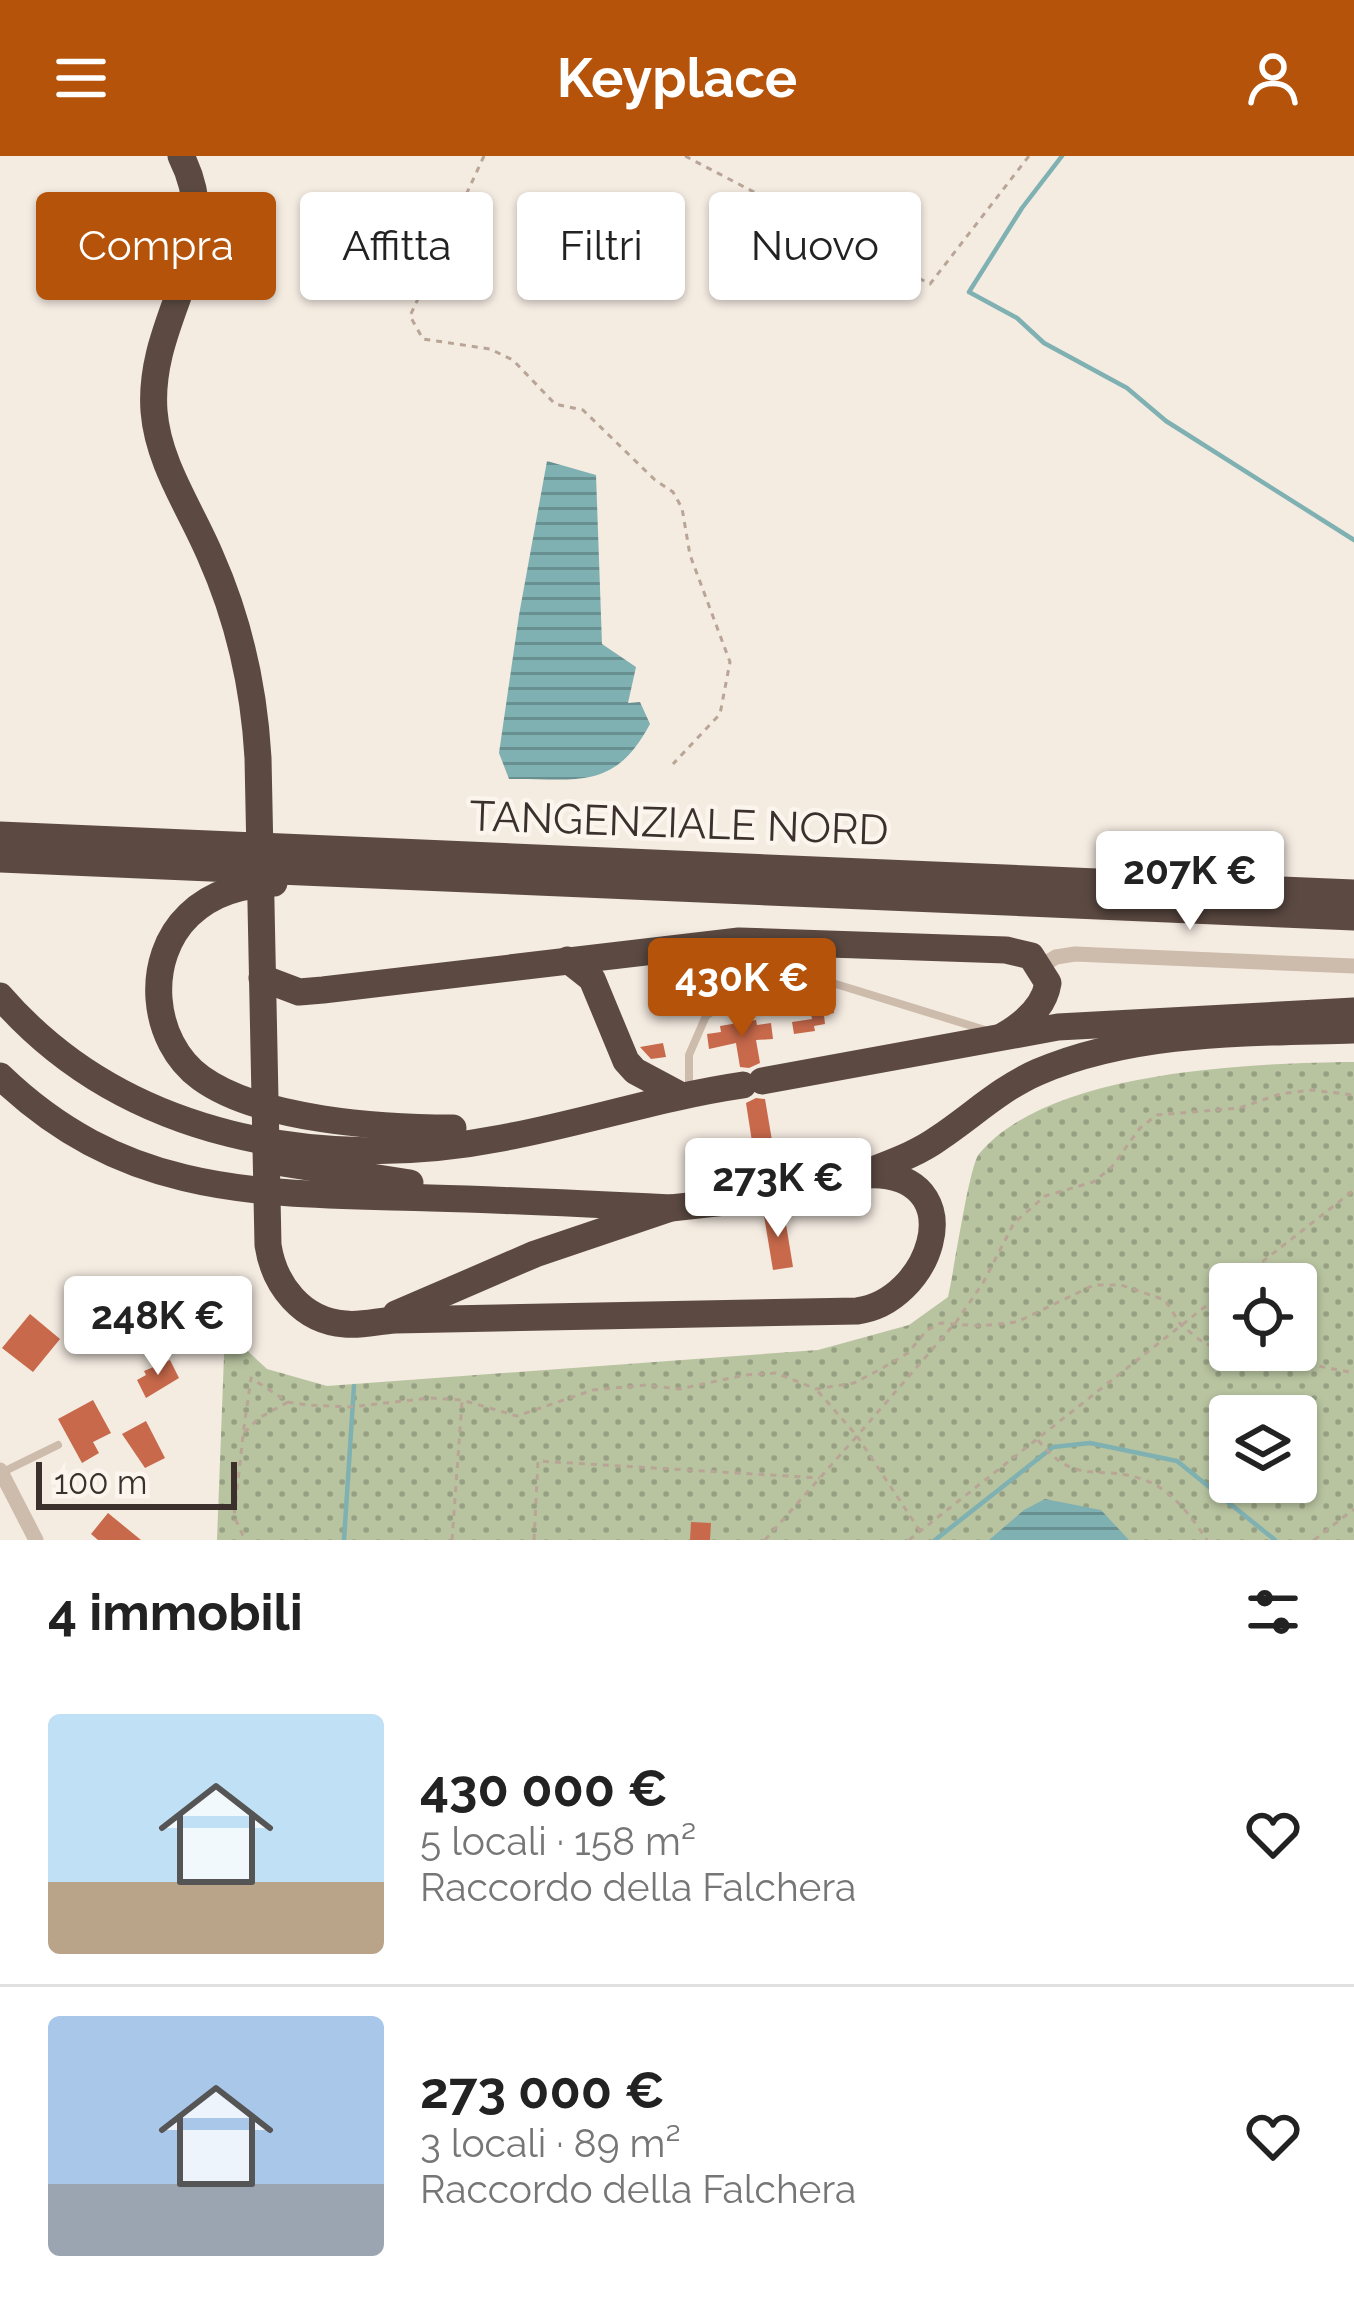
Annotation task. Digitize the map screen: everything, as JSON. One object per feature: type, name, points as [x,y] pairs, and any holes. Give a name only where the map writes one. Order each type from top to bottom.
[{"type":"highway","points":[[0,1076],[76,1135],[132,1162],[206,1185],[277,1193],[671,1208],[771,1196],[876,1175],[897,1179],[919,1192],[931,1212],[932,1232],[920,1270],[904,1290],[879,1307],[857,1311],[341,1324],[324,1320],[290,1296],[273,1268],[267,1221],[264,1081],[263,1042],[259,804],[256,716],[241,641],[210,553],[164,456],[156,423],[158,349],[189,268],[196,232],[193,186],[181,156]]},
{"type":"highway","name":"TANGENZIALE NORD","points":[[0,835],[1354,893]]},
{"type":"highway","name":"TANGENZIALE NORD","points":[[0,859],[1354,917]]},
{"type":"highway","points":[[346,872],[240,886],[203,904],[177,928],[162,964],[159,1004],[170,1042],[183,1061],[231,1094],[313,1116],[423,1128],[547,1126]]},
{"type":"highway","points":[[263,1042],[289,1011],[323,990],[739,941],[1016,951],[1031,956],[1048,983],[1044,999],[1021,1026],[1003,1036]]},
{"type":"highway","points":[[609,1020],[613,981],[630,953]]},
{"type":"highway","points":[[568,960],[592,979],[620,1052],[635,1071],[683,1093]]},
{"type":"highway","points":[[262,966],[323,990]]},
{"type":"highway","points":[[0,996],[50,1045],[108,1086],[175,1118],[248,1140],[320,1149],[396,1149],[502,1138],[683,1093],[1058,1027],[1354,1011]]},
{"type":"highway","points":[[0,1016],[86,1089],[142,1121],[188,1139],[252,1158],[520,1200]]},
{"type":"highway","points":[[850,1180],[935,1141],[1038,1072],[1101,1052],[1184,1038],[1354,1030]]},
{"type":"highway","points":[[371,1322],[535,1254],[671,1208]]},
{"type":"street","points":[[1040,966],[1075,954],[1354,966]]},
{"type":"street","points":[[1,1471],[36,1540]]},
{"type":"lane","points":[[683,1093],[689,1054],[712,1008],[731,998],[826,981],[1003,1036]]},
{"type":"lane","points":[[1,1471],[58,1445]]},
{"type":"path","points":[[484,156],[410,316],[423,339],[490,349],[513,360],[555,404],[583,410],[673,492],[682,508],[690,555],[730,662],[720,715],[673,764]]},
{"type":"path","points":[[685,156],[930,284],[1029,156]]},
{"type":"path","points":[[765,1540],[956,1322],[983,1283],[1013,1223],[1045,1196],[1093,1182],[1111,1168],[1139,1128],[1157,1115],[1239,1108],[1295,1091],[1354,1095]]},
{"type":"path","points":[[1260,1263],[1354,1190]]},
{"type":"path","points":[[815,1389],[854,1383],[908,1353],[927,1330],[941,1323],[1017,1322],[1094,1286],[1121,1285],[1165,1300],[1181,1325],[1209,1345]]},
{"type":"path","points":[[909,1540],[1209,1303]]},
{"type":"path","points":[[1317,1366],[1354,1373]]},
{"type":"path","points":[[245,1540],[234,1516],[251,1378],[288,1402],[350,1407],[430,1398],[462,1400],[517,1416],[593,1390],[646,1385],[679,1389],[776,1373],[815,1389],[857,1436],[920,1531]]},
{"type":"path","points":[[452,1540],[462,1400]]},
{"type":"path","points":[[243,1434],[259,1418],[288,1402]]},
{"type":"path","points":[[1036,1439],[1071,1469],[1130,1475],[1153,1483],[1170,1495],[1207,1540]]},
{"type":"path","points":[[533,1540],[538,1461],[820,1478]]},
{"type":"path","points":[[1315,1540],[1354,1509]]},
{"type":"green space","points":[[1354,1062],[1354,1540],[217,1540],[225,1330],[267,1369],[327,1386],[818,1350],[909,1325],[948,1297],[975,1163],[1011,1126],[1052,1104],[1101,1088],[1262,1065]]},
{"type":"water","points":[[547,461],[596,475],[602,644],[636,667],[628,703],[640,702],[650,724],[636,746],[607,771],[574,779],[509,779],[499,753]]},
{"type":"water","points":[[1045,1499],[1101,1510],[1129,1540],[989,1540]]},
{"type":"building","points":[[740,959],[822,962],[822,973],[737,972],[659,984],[657,969]]},
{"type":"building","points":[[832,1002],[834,1013],[824,1015],[825,1024],[794,1034],[792,1022],[812,1019],[811,1014],[823,1012],[821,1004]]},
{"type":"building","points":[[756,1020],[757,1025],[771,1023],[773,1039],[756,1040],[760,1063],[740,1067],[736,1043],[709,1049],[707,1034],[721,1032],[720,1026]]},
{"type":"building","points":[[663,1043],[666,1057],[651,1059],[640,1047]]},
{"type":"building","points":[[765,1099],[778,1176],[768,1182],[758,1180],[746,1103]]},
{"type":"building","points":[[774,1210],[784,1212],[793,1267],[773,1270],[764,1216]]},
{"type":"building","points":[[30,1314],[60,1339],[33,1372],[2,1348]]},
{"type":"building","points":[[170,1360],[179,1378],[146,1398],[137,1380],[146,1375],[144,1371]]},
{"type":"building","points":[[93,1400],[111,1433],[93,1442],[99,1453],[82,1463],[58,1419]]},
{"type":"building","points":[[146,1421],[165,1458],[145,1468],[122,1434]]},
{"type":"building","points":[[108,1513],[141,1540],[98,1540],[91,1534]]},
{"type":"building","points":[[691,1522],[711,1523],[710,1540],[690,1540]]},
{"type":"waterway","points":[[1062,156],[1022,208],[969,292],[1017,318],[1044,343],[1127,388],[1166,421],[1354,540]]},
{"type":"waterway","points":[[344,1540],[354,1386]]},
{"type":"waterway","points":[[935,1540],[1053,1447],[1090,1443],[1177,1461],[1275,1540]]}]
